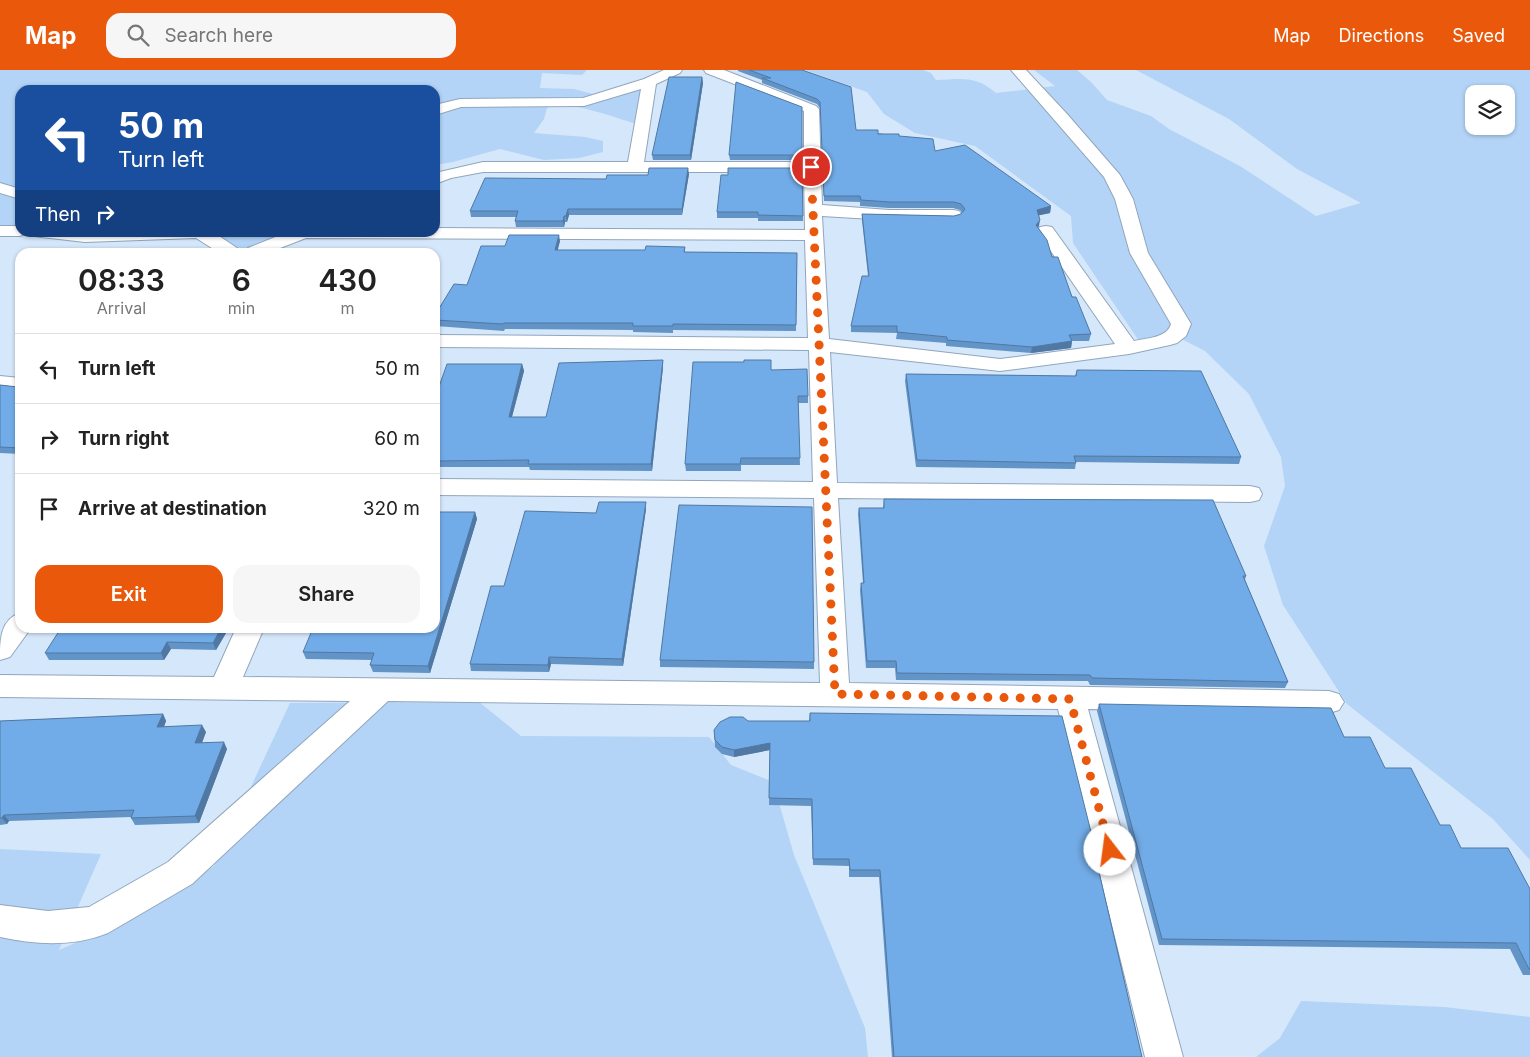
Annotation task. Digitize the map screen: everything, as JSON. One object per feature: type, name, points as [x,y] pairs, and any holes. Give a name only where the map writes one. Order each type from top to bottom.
[{"type":"street","points":[[440,109],[460,103],[481,102],[584,102],[649,82],[675,70]]},
{"type":"street","points":[[711,70],[811,110],[811,167],[835,694]]},
{"type":"street","points":[[440,341],[819,344],[1000,365],[1129,348],[1170,340],[1179,332],[1181,324],[1139,253],[1124,199],[1112,175],[1057,110],[1018,70]]},
{"type":"street","points":[[635,167],[649,82]]},
{"type":"street","points":[[440,177],[483,167],[811,167]]},
{"type":"street","points":[[0,188],[15,192]]},
{"type":"street","points":[[813,210],[897,216],[953,215]]},
{"type":"street","points":[[0,232],[15,231]]},
{"type":"street","points":[[1046,231],[1129,348]]},
{"type":"street","points":[[440,233],[814,235]]},
{"type":"street","points":[[78,237],[97,237]]},
{"type":"street","points":[[207,237],[224,248]]},
{"type":"street","points":[[266,248],[295,237]]},
{"type":"street","points":[[0,383],[15,384]]},
{"type":"street","points":[[440,487],[1250,494]]},
{"type":"street","points":[[0,650],[15,630]]},
{"type":"street","points":[[224,687],[248,633]]},
{"type":"street","points":[[0,686],[835,694],[1329,702]]},
{"type":"street","points":[[0,921],[25,927],[86,925],[96,922],[180,873],[381,690]]},
{"type":"street","points":[[1070,699],[1164,1057]]},
{"type":"shaded area","points":[[0,70],[587,70],[582,75],[542,73],[540,88],[574,89],[608,98],[644,85],[634,123],[577,107],[555,106],[547,108],[544,119],[534,133],[585,137],[603,141],[603,152],[579,158],[544,160],[500,149],[440,164],[440,85],[15,85],[15,230],[0,230]]},
{"type":"shaded area","points":[[805,70],[923,70],[931,73],[936,80],[968,79],[982,83],[996,93],[1055,86],[1034,70],[1077,70],[1107,100],[1151,116],[1169,129],[1240,166],[1316,216],[1361,203],[1297,169],[1229,119],[1136,70],[1530,70],[1530,860],[1493,819],[1347,704],[1283,605],[1264,546],[1285,486],[1281,457],[1249,394],[1205,351],[1172,334],[1139,341],[1073,243],[1071,216],[975,146],[915,133],[884,114],[867,92]]},
{"type":"shaded area","points":[[219,237],[282,237],[257,248],[233,248]]},
{"type":"shaded area","points":[[479,702],[521,736],[709,737],[731,765],[773,782],[794,855],[865,1028],[868,1057],[0,1057],[0,849],[101,854],[59,950],[144,913],[214,866],[290,703]]},
{"type":"shaded area","points":[[1301,1001],[1444,1007],[1530,1017],[1530,1057],[1256,1057],[1280,1038]]},
{"type":"building","points":[[749,70],[802,70],[851,87],[856,130],[878,130],[878,134],[899,134],[899,136],[933,139],[935,151],[965,145],[1051,206],[1037,210],[1040,220],[1036,225],[1047,240],[1052,257],[1058,257],[1072,297],[1076,297],[1091,334],[1069,335],[1072,341],[1032,347],[947,340],[947,337],[897,332],[897,326],[851,326],[862,276],[869,276],[862,214],[954,216],[961,214],[965,209],[961,204],[954,202],[890,202],[861,200],[860,196],[824,196],[820,102],[817,99],[762,78],[771,78]]},
{"type":"building","points":[[669,77],[702,77],[690,155],[652,155]]},
{"type":"building","points":[[736,82],[802,107],[802,155],[729,155]]},
{"type":"building","points":[[649,168],[688,168],[682,209],[568,209],[563,221],[515,221],[518,211],[470,211],[485,178],[606,179],[607,175],[648,175]]},
{"type":"building","points":[[728,168],[802,168],[803,216],[758,215],[758,212],[717,212],[721,175],[728,175]]},
{"type":"building","points":[[509,235],[559,235],[555,250],[645,250],[646,246],[685,247],[684,252],[797,253],[796,325],[673,324],[673,326],[633,326],[633,323],[503,324],[440,320],[440,307],[454,284],[467,285],[481,246],[505,246]]},
{"type":"building","points":[[663,360],[651,464],[528,464],[529,460],[440,461],[440,384],[447,364],[522,364],[509,417],[546,417],[559,363]]},
{"type":"building","points":[[744,360],[771,360],[771,370],[807,369],[808,396],[798,396],[800,458],[741,458],[740,464],[685,464],[693,362],[744,362]]},
{"type":"building","points":[[1077,370],[1201,371],[1241,457],[1074,456],[1076,463],[917,460],[906,374],[1076,376]]},
{"type":"building","points":[[0,385],[15,387],[15,448],[0,447]]},
{"type":"building","points":[[884,499],[1213,500],[1246,576],[1243,576],[1288,682],[1092,678],[1090,675],[897,673],[896,661],[867,661],[861,583],[864,583],[859,508],[884,508]]},
{"type":"building","points":[[599,502],[646,502],[622,659],[549,657],[548,665],[470,664],[491,586],[504,586],[525,511],[596,513]]},
{"type":"building","points":[[679,505],[812,507],[814,662],[660,660]]},
{"type":"building","points":[[440,512],[475,512],[440,627]]},
{"type":"building","points":[[58,633],[218,633],[213,643],[167,642],[161,653],[45,653]]},
{"type":"building","points":[[311,633],[438,633],[428,666],[370,665],[374,653],[303,652]]},
{"type":"building","points":[[1099,704],[1331,708],[1344,737],[1370,737],[1385,768],[1411,768],[1440,825],[1450,825],[1461,848],[1508,848],[1530,889],[1530,969],[1516,943],[1162,939]]},
{"type":"building","points":[[810,713],[1062,716],[1101,872],[1099,872],[1142,1057],[894,1057],[880,870],[850,870],[849,859],[813,859],[812,799],[769,798],[770,743],[734,750],[722,747],[715,740],[714,730],[720,722],[730,717],[743,717],[748,721],[810,721]]},
{"type":"building","points":[[163,714],[157,727],[202,725],[195,743],[224,742],[195,816],[131,818],[134,810],[4,815],[0,818],[0,721]]},
{"type":"route","points":[[811,167],[835,694],[1070,699],[1110,850]]}]
